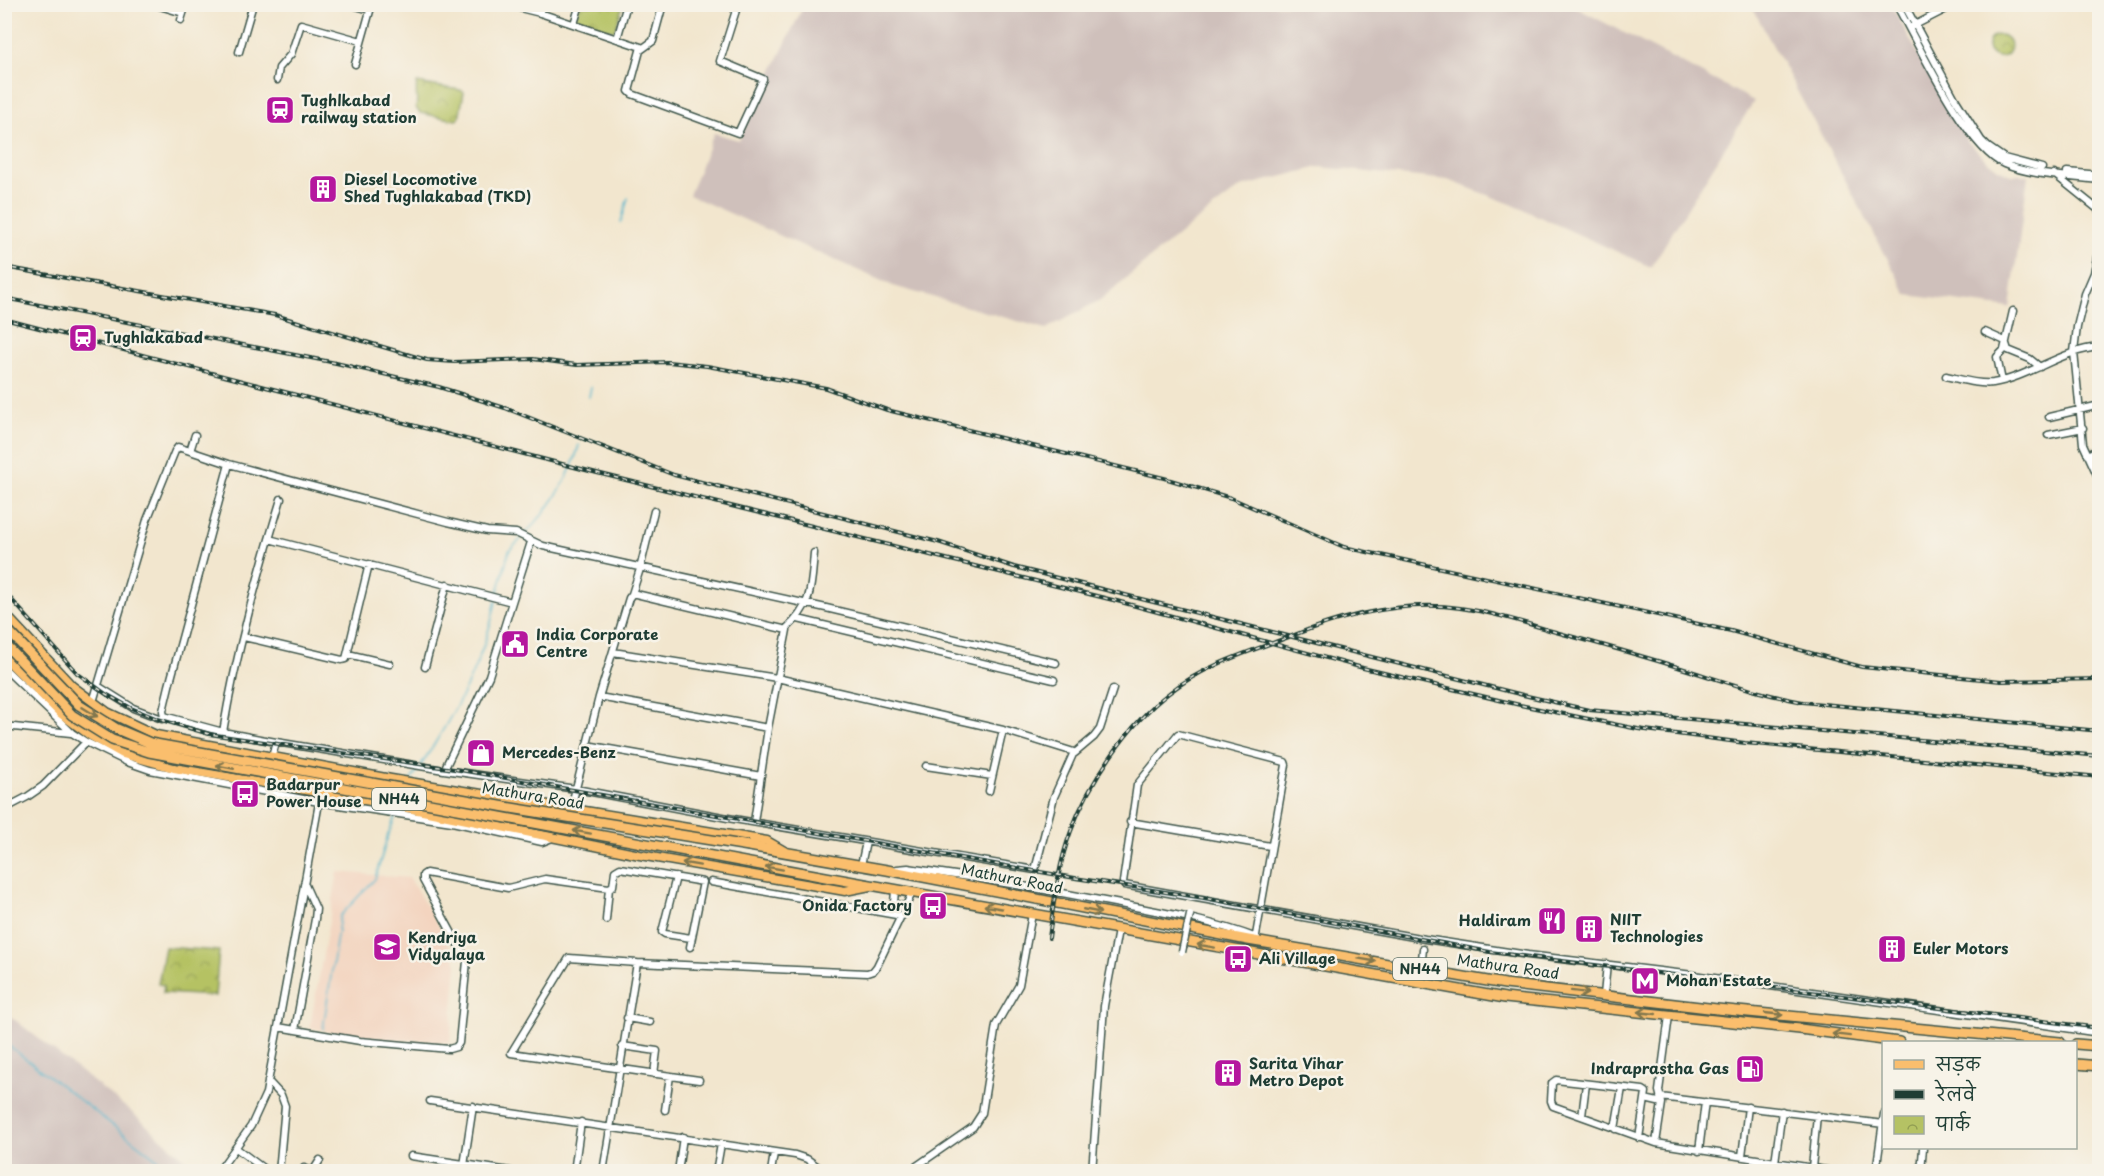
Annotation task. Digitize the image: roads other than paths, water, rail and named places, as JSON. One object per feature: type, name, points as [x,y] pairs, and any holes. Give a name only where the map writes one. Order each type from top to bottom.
[{"type":"highway","name":"Mathura Road","points":[[4,626],[79,705],[117,729],[150,743],[511,808],[861,865],[1272,944],[1506,984],[1717,1008],[2050,1041]]},
{"type":"highway","name":"Mathura Road","points":[[4,643],[72,715],[112,740],[149,752],[873,886],[1505,998],[1800,1029],[1891,1041]]},
{"type":"highway","points":[[2077,1044],[2100,1046]]},
{"type":"highway","points":[[2077,1064],[2100,1066]]},
{"type":"main road","name":"Mathura Road","points":[[4,613],[72,686],[107,712],[156,735],[410,782],[767,841],[787,852]]},
{"type":"main road","name":"Mathura Road","points":[[4,657],[86,738],[123,753],[174,768],[262,786],[321,792],[552,838],[845,891],[873,886]]},
{"type":"main road","points":[[262,786],[272,757]]},
{"type":"main road","points":[[353,798],[359,773]]},
{"type":"street","points":[[153,4],[183,13]]},
{"type":"street","points":[[181,20],[186,4]]},
{"type":"street","points":[[239,52],[253,4]]},
{"type":"street","points":[[349,4],[371,7],[355,64]]},
{"type":"street","points":[[504,4],[574,24],[640,46],[642,49]]},
{"type":"street","points":[[540,13],[541,4]]},
{"type":"street","points":[[574,24],[580,4]]},
{"type":"street","points":[[617,39],[627,4]]},
{"type":"street","points":[[663,4],[653,41],[642,49],[630,92],[738,133],[763,79],[720,62],[738,4]]},
{"type":"street","points":[[1896,4],[1913,26]]},
{"type":"street","points":[[1904,4],[1948,98],[1975,141],[1991,156],[2028,171],[2100,180]]},
{"type":"street","points":[[1913,26],[1956,4]]},
{"type":"street","points":[[277,80],[279,68],[291,54],[302,24],[361,41]]},
{"type":"street","points":[[2009,163],[2100,175]]},
{"type":"street","points":[[2053,174],[2100,211]]},
{"type":"street","points":[[2100,242],[2094,273],[2085,294],[2077,327],[2074,352],[2084,447],[2100,481]]},
{"type":"street","points":[[2002,381],[1997,357],[2003,352],[2013,310]]},
{"type":"street","points":[[1985,332],[2006,343],[2008,350],[2030,359],[2040,367]]},
{"type":"street","points":[[1946,376],[1988,384],[2040,367],[2074,352],[2100,347]]},
{"type":"street","points":[[2049,417],[2100,405]]},
{"type":"street","points":[[2048,435],[2083,428]]},
{"type":"street","points":[[190,452],[195,435]]},
{"type":"street","points":[[93,702],[147,520],[175,451],[181,447],[228,464],[448,522],[487,531],[512,533],[531,542],[640,569],[808,604],[1056,663]]},
{"type":"street","points":[[2089,455],[2100,447]]},
{"type":"street","points":[[164,716],[165,703],[228,464]]},
{"type":"street","points":[[223,732],[268,539],[281,499]]},
{"type":"street","points":[[571,808],[599,697],[640,569],[654,511]]},
{"type":"street","points":[[268,539],[509,601]]},
{"type":"street","points":[[444,770],[489,676],[509,601],[531,542]]},
{"type":"street","points":[[754,822],[786,629],[798,619],[808,604],[814,553]]},
{"type":"street","points":[[244,637],[342,660],[346,659],[369,564]]},
{"type":"street","points":[[425,668],[447,584]]},
{"type":"street","points":[[632,594],[786,629]]},
{"type":"street","points":[[798,619],[1054,680]]},
{"type":"street","points":[[613,652],[777,678],[1003,730],[1072,750],[1075,753]]},
{"type":"street","points":[[348,654],[390,664]]},
{"type":"street","points":[[4,668],[72,733]]},
{"type":"street","points":[[98,686],[133,708],[162,719],[164,716],[223,732],[429,768],[576,789],[1035,870],[1054,797],[1075,753],[1100,729],[1113,689]]},
{"type":"street","points":[[599,697],[768,729]]},
{"type":"street","points":[[4,726],[72,733],[86,738],[43,786],[4,809]]},
{"type":"street","points":[[989,791],[1003,730]]},
{"type":"street","points":[[1255,939],[1261,910],[1270,846],[1286,762],[1181,734],[1175,736],[1139,781],[1135,790],[1123,882],[1125,885],[1261,910],[1425,939],[1528,955],[1693,975],[2100,1033]]},
{"type":"street","points":[[272,757],[276,742]]},
{"type":"street","points":[[587,746],[761,776]]},
{"type":"street","points":[[926,766],[992,776]]},
{"type":"street","points":[[262,786],[320,802],[388,811],[401,809]]},
{"type":"street","points":[[218,1172],[255,1119],[266,1094],[321,792]]},
{"type":"street","points":[[1130,822],[1270,846]]},
{"type":"street","points":[[861,865],[866,842]]},
{"type":"street","points":[[606,920],[609,888],[613,885],[615,871],[620,868],[703,882],[690,947]]},
{"type":"street","points":[[278,1027],[360,1041],[453,1049],[459,1043],[467,961],[423,880],[425,873],[508,888],[545,879],[609,888]]},
{"type":"street","points":[[676,877],[663,932],[691,938]]},
{"type":"street","points":[[711,882],[904,913]]},
{"type":"street","points":[[296,1030],[316,909],[304,885]]},
{"type":"street","points":[[896,890],[894,903],[902,906],[904,913]]},
{"type":"street","points":[[699,1080],[511,1053],[569,958],[867,973],[873,971],[877,966],[912,893]]},
{"type":"street","points":[[908,1172],[973,1127],[982,1113],[996,1025],[1019,985],[1032,914]]},
{"type":"street","points":[[1182,952],[1190,915]]},
{"type":"street","points":[[1092,1172],[1104,1006],[1118,930]]},
{"type":"street","points":[[1421,969],[1423,950]]},
{"type":"street","points":[[603,1172],[637,963]]},
{"type":"street","points":[[1604,995],[1607,964]]},
{"type":"street","points":[[1656,1143],[1669,1016]]},
{"type":"street","points":[[627,1018],[650,1022]]},
{"type":"street","points":[[622,1046],[657,1051],[654,1074]]},
{"type":"street","points":[[665,1110],[670,1076]]},
{"type":"street","points":[[1640,1138],[1645,1090],[1556,1080],[1552,1083],[1553,1106],[1640,1138],[1656,1143],[1838,1172]]},
{"type":"street","points":[[268,1081],[280,1095],[285,1106],[279,1172]]},
{"type":"street","points":[[1582,1116],[1586,1084]]},
{"type":"street","points":[[1615,1129],[1622,1088]]},
{"type":"street","points":[[1645,1099],[1705,1102],[1882,1124]]},
{"type":"street","points":[[430,1101],[795,1155],[807,1159],[825,1172]]},
{"type":"street","points":[[1699,1151],[1705,1102]]},
{"type":"street","points":[[463,1172],[473,1106]]},
{"type":"street","points":[[1742,1156],[1748,1107]]},
{"type":"street","points":[[1775,1162],[1782,1111]]},
{"type":"street","points":[[1812,1168],[1817,1115]]},
{"type":"street","points":[[574,1172],[582,1122]]},
{"type":"street","points":[[1876,1172],[1882,1131]]},
{"type":"street","points":[[678,1172],[683,1137]]},
{"type":"street","points":[[716,1172],[721,1144]]},
{"type":"street","points":[[236,1148],[268,1172]]},
{"type":"street","points":[[1921,1172],[1923,1149]]},
{"type":"street","points":[[771,1172],[774,1153]]},
{"type":"street","points":[[411,1156],[516,1172]]},
{"type":"street","points":[[304,1168],[313,1171],[320,1160]]},
{"type":"waterway","points":[[621,222],[628,198]]},
{"type":"waterway","points":[[589,397],[591,387]]},
{"type":"waterway","points":[[524,535],[558,493],[579,445]]},
{"type":"waterway","points":[[497,596],[509,551],[521,539]]},
{"type":"waterway","points":[[421,765],[445,727],[476,666],[496,601]]},
{"type":"waterway","points":[[411,780],[419,769]]},
{"type":"waterway","points":[[323,1029],[340,916],[375,879],[396,815]]},
{"type":"waterway","points":[[4,1042],[174,1172]]},
{"type":"railway","points":[[4,267],[275,315],[427,360],[454,362],[533,359],[577,365],[668,362],[707,366],[826,388],[887,410],[1164,478],[1231,498],[1344,547],[1731,631],[1862,667],[2001,681],[2100,679]]},
{"type":"railway","points":[[4,298],[336,363],[439,387],[505,408],[674,475],[938,542],[1014,567],[1589,710],[2100,756]]},
{"type":"railway","points":[[4,319],[597,473],[1117,601],[1363,668],[1520,705],[1638,729],[1745,743],[2100,777]]},
{"type":"railway","points":[[4,591],[77,673],[106,694],[158,719],[209,734],[454,769],[1075,878],[1204,898],[1490,952],[2100,1028]]},
{"type":"railway","points":[[1049,938],[1060,870],[1078,813],[1111,756],[1139,721],[1182,683],[1226,660],[1351,616],[1417,606],[1460,608],[1506,618],[1786,699],[2100,731]]},
{"type":"place","name":"Tughlkabad railway station","points":[[280,110]]},
{"type":"place","name":"Diesel Locomotive Shed Tughlakabad (TKD)","points":[[323,189]]},
{"type":"place","name":"Tughlakabad","points":[[83,338]]},
{"type":"place","name":"India Corporate Centre","points":[[515,644]]},
{"type":"place","name":"Mercedes-Benz","points":[[481,753]]},
{"type":"place","name":"Badarpur Power House","points":[[245,794]]},
{"type":"place","name":"Onida Factory","points":[[933,906]]},
{"type":"place","name":"Haldiram","points":[[1552,921]]},
{"type":"place","name":"NIIT Technologies","points":[[1589,929]]},
{"type":"place","name":"Kendriya Vidyalaya","points":[[387,947]]},
{"type":"place","name":"Euler Motors","points":[[1892,949]]},
{"type":"place","name":"Ali Village","points":[[1238,959]]},
{"type":"place","name":"Mohan Estate","points":[[1645,981]]},
{"type":"place","name":"Indraprastha Gas","points":[[1750,1069]]},
{"type":"place","name":"Sarita Vihar Metro Depot","points":[[1228,1073]]}]
